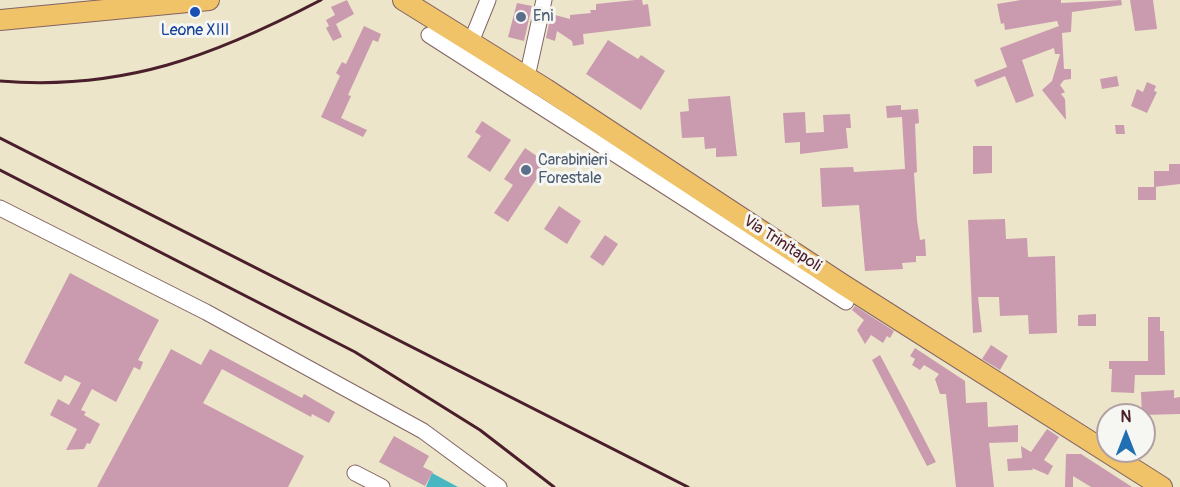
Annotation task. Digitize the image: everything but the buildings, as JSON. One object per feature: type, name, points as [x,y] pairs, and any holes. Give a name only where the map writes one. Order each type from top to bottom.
[{"type":"main road","points":[[0,20],[209,0]]},
{"type":"main road","name":"Via Trinitapoli","points":[[403,0],[479,53],[527,77],[542,97],[735,223],[1162,487]]},
{"type":"lane","points":[[479,53],[489,0]]},
{"type":"lane","points":[[527,77],[544,0]]},
{"type":"lane","points":[[429,35],[479,53],[542,97]]},
{"type":"lane","points":[[0,208],[206,312],[423,431],[499,487]]},
{"type":"lane","points":[[735,223],[846,302]]},
{"type":"lane","points":[[355,473],[382,487]]},
{"type":"water","points":[[432,473],[458,487],[426,487]]},
{"type":"railway","points":[[0,81],[45,83],[127,75],[205,53],[243,38],[321,0]]},
{"type":"railway","points":[[0,138],[688,487]]},
{"type":"railway","points":[[0,170],[355,352],[480,430],[554,487]]},
{"type":"place","name":"Leone XIII","points":[[195,12]]},
{"type":"place","name":"Eni","points":[[521,17]]},
{"type":"place","name":"Carabinieri Forestale","points":[[526,170]]}]
